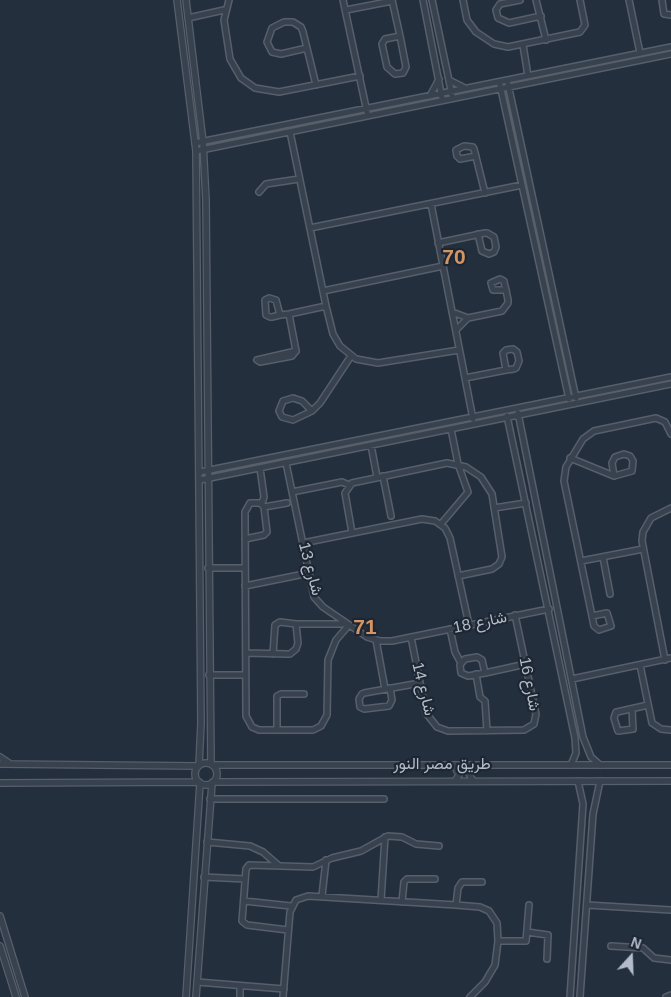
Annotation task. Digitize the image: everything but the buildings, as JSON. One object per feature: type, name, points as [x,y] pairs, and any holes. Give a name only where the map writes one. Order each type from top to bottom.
[{"type":"street","points":[[177,0],[196,151],[200,472],[202,752],[195,773],[200,793],[186,997]]},
{"type":"street","points":[[186,0],[204,149],[210,752],[212,765],[217,774],[210,796],[196,997]]},
{"type":"street","points":[[228,0],[224,10],[224,20],[230,58],[236,72],[248,84],[270,92],[360,76]]},
{"type":"street","points":[[343,0],[368,116]]},
{"type":"street","points":[[423,0],[442,97]]},
{"type":"street","points":[[432,0],[452,95]]},
{"type":"street","points":[[463,0],[467,20],[481,37],[501,46],[523,45],[583,30],[585,22],[580,0]]},
{"type":"street","points":[[520,0],[500,4],[496,10],[498,18],[509,23],[541,16]]},
{"type":"street","points":[[536,0],[546,40]]},
{"type":"street","points":[[629,0],[640,52]]},
{"type":"street","points":[[662,0],[664,14],[671,16]]},
{"type":"street","points":[[346,10],[392,1],[400,36],[406,67],[403,73],[395,74],[387,67],[382,44],[385,39],[400,36]]},
{"type":"street","points":[[188,18],[224,10]]},
{"type":"street","points":[[307,48],[280,54],[272,52],[268,42],[272,28],[284,22],[298,24],[303,32],[307,48],[316,85]]},
{"type":"street","points":[[523,45],[528,76]]},
{"type":"street","points":[[452,95],[468,89],[499,82],[671,47]]},
{"type":"street","points":[[196,151],[368,116],[442,97],[501,89],[671,54]]},
{"type":"street","points":[[429,97],[439,79]]},
{"type":"street","points":[[449,80],[468,89]]},
{"type":"street","points":[[507,81],[577,403]]},
{"type":"street","points":[[499,82],[570,405]]},
{"type":"street","points":[[195,143],[429,97],[442,97]]},
{"type":"street","points":[[290,132],[326,306],[336,340],[351,356],[363,362],[378,364],[459,350]]},
{"type":"street","points":[[464,146],[466,158]]},
{"type":"street","points":[[476,156],[459,158],[456,152],[458,148],[472,146],[476,156],[484,193]]},
{"type":"street","points":[[514,149],[522,148]]},
{"type":"street","points":[[259,192],[264,185],[299,178]]},
{"type":"street","points":[[310,228],[522,185]]},
{"type":"street","points":[[431,204],[474,424]]},
{"type":"street","points":[[529,217],[536,215]]},
{"type":"street","points":[[438,243],[478,234],[487,233],[492,235],[496,247],[494,252],[486,254],[482,251],[478,234]]},
{"type":"street","points":[[323,291],[443,266]]},
{"type":"street","points":[[452,312],[468,318],[502,311],[508,303],[506,290]]},
{"type":"street","points":[[280,315],[326,306]]},
{"type":"street","points":[[289,314],[296,351],[292,356],[258,361],[259,358],[296,351]]},
{"type":"street","points":[[456,330],[468,318]]},
{"type":"street","points":[[312,411],[302,401],[293,398],[283,401],[279,411],[282,417],[293,420],[312,411],[320,403],[351,356]]},
{"type":"street","points":[[465,378],[506,370]]},
{"type":"street","points":[[200,472],[671,377]]},
{"type":"street","points":[[200,480],[671,384]]},
{"type":"street","points":[[517,408],[584,742],[591,757],[600,765]]},
{"type":"street","points":[[506,410],[576,743],[576,753],[571,765]]},
{"type":"street","points":[[592,616],[564,481],[566,467],[583,439],[594,431],[656,418],[668,425],[671,434]]},
{"type":"street","points":[[441,524],[468,492],[458,464],[451,429]]},
{"type":"street","points":[[371,445],[392,525]]},
{"type":"street","points":[[570,458],[614,476],[632,471],[633,461],[630,456],[624,454],[615,457],[612,463],[614,476]]},
{"type":"street","name":"شارع 13","points":[[286,463],[308,573],[317,601],[348,624],[376,640]]},
{"type":"street","points":[[352,533],[345,498],[349,485],[355,481],[447,463],[458,464],[475,472],[485,482],[492,494],[502,553],[501,561],[492,569],[458,576]]},
{"type":"street","points":[[245,539],[264,535],[267,532],[260,468]]},
{"type":"street","points":[[292,492],[342,482],[349,485]]},
{"type":"street","points":[[294,502],[263,505],[250,503],[246,508],[246,716],[249,724],[259,730],[313,730],[324,723],[327,715],[328,660],[336,640],[348,624]]},
{"type":"street","points":[[494,508],[526,503]]},
{"type":"street","points":[[572,679],[668,659],[643,549],[643,532],[647,524],[658,513],[671,508]]},
{"type":"street","points":[[302,544],[422,519],[441,524],[450,538],[469,625]]},
{"type":"street","points":[[581,561],[643,549]]},
{"type":"street","points":[[604,557],[610,594]]},
{"type":"street","points":[[208,568],[245,568]]},
{"type":"street","points":[[245,586],[308,573]]},
{"type":"street","points":[[542,577],[550,575]]},
{"type":"street","name":"شارع 18","points":[[411,637],[549,609]]},
{"type":"street","name":"شارع 16","points":[[448,731],[524,730],[534,724],[536,714],[515,615]]},
{"type":"street","points":[[272,654],[275,625],[280,622],[296,624],[348,624]]},
{"type":"street","points":[[246,653],[287,654],[296,649],[298,643],[296,624]]},
{"type":"street","points":[[450,629],[455,652],[461,663],[460,668],[463,674],[485,673],[526,664]]},
{"type":"street","points":[[411,637],[388,641],[376,640],[388,689],[392,700],[389,706],[363,709],[359,699],[364,693],[388,689],[420,683]]},
{"type":"street","name":"شارع 14","points":[[411,637],[428,719],[437,727],[448,731]]},
{"type":"street","points":[[556,642],[564,640]]},
{"type":"street","points":[[461,663],[465,659],[479,658],[483,662],[485,673]]},
{"type":"street","points":[[640,665],[654,725],[661,729],[671,730]]},
{"type":"street","points":[[476,674],[480,696],[485,701],[487,731]]},
{"type":"street","points":[[209,675],[246,675]]},
{"type":"street","points":[[277,730],[277,696],[282,694],[304,694]]},
{"type":"street","points":[[632,709],[634,728],[630,731],[618,731],[615,714],[632,709],[648,705]]},
{"type":"street","points":[[202,752],[210,752]]},
{"type":"street","points":[[0,757],[11,764]]},
{"type":"street","points":[[0,764],[212,765]]},
{"type":"street","name":"طريق مصر النور","points":[[212,765],[671,765]]},
{"type":"street","points":[[454,765],[459,774],[456,781]]},
{"type":"street","points":[[471,765],[468,772],[473,781]]},
{"type":"street","points":[[570,996],[583,804],[578,781]]},
{"type":"street","points":[[580,997],[594,805],[600,781]]},
{"type":"street","name":"طريق مصر النور","points":[[213,782],[671,781]]},
{"type":"street","points":[[0,783],[213,782]]},
{"type":"street","points":[[200,793],[210,796],[384,799]]},
{"type":"street","points":[[583,804],[594,805]]},
{"type":"street","points":[[380,900],[385,837]]},
{"type":"street","points":[[288,930],[245,924],[242,919],[246,868],[249,865],[308,868],[326,860],[361,851],[385,837],[402,837],[416,844],[439,846]]},
{"type":"street","points":[[207,842],[256,848],[280,867]]},
{"type":"street","points":[[322,896],[326,860]]},
{"type":"street","points":[[204,877],[245,879]]},
{"type":"street","points":[[402,902],[404,882],[407,879],[435,879]]},
{"type":"street","points":[[456,905],[458,888],[463,880],[482,882]]},
{"type":"street","points":[[283,997],[291,906],[302,897],[322,896],[480,907],[489,911],[497,923],[498,941],[493,971],[470,997]]},
{"type":"street","points":[[244,901],[291,906]]},
{"type":"street","points":[[498,941],[524,942],[527,932],[529,905]]},
{"type":"street","points":[[587,905],[671,910]]},
{"type":"street","points":[[0,916],[26,997]]},
{"type":"street","points":[[527,932],[548,935],[547,959]]},
{"type":"street","points":[[0,946],[2,960],[16,997]]},
{"type":"street","points":[[611,946],[643,948],[654,958],[671,960]]},
{"type":"street","points":[[197,982],[284,989]]},
{"type":"street","points":[[240,986],[240,997]]},
{"type":"street","points":[[666,997],[671,994]]},
{"type":"district","name":"70","points":[[454,258]]},
{"type":"district","name":"71","points":[[365,628]]}]
